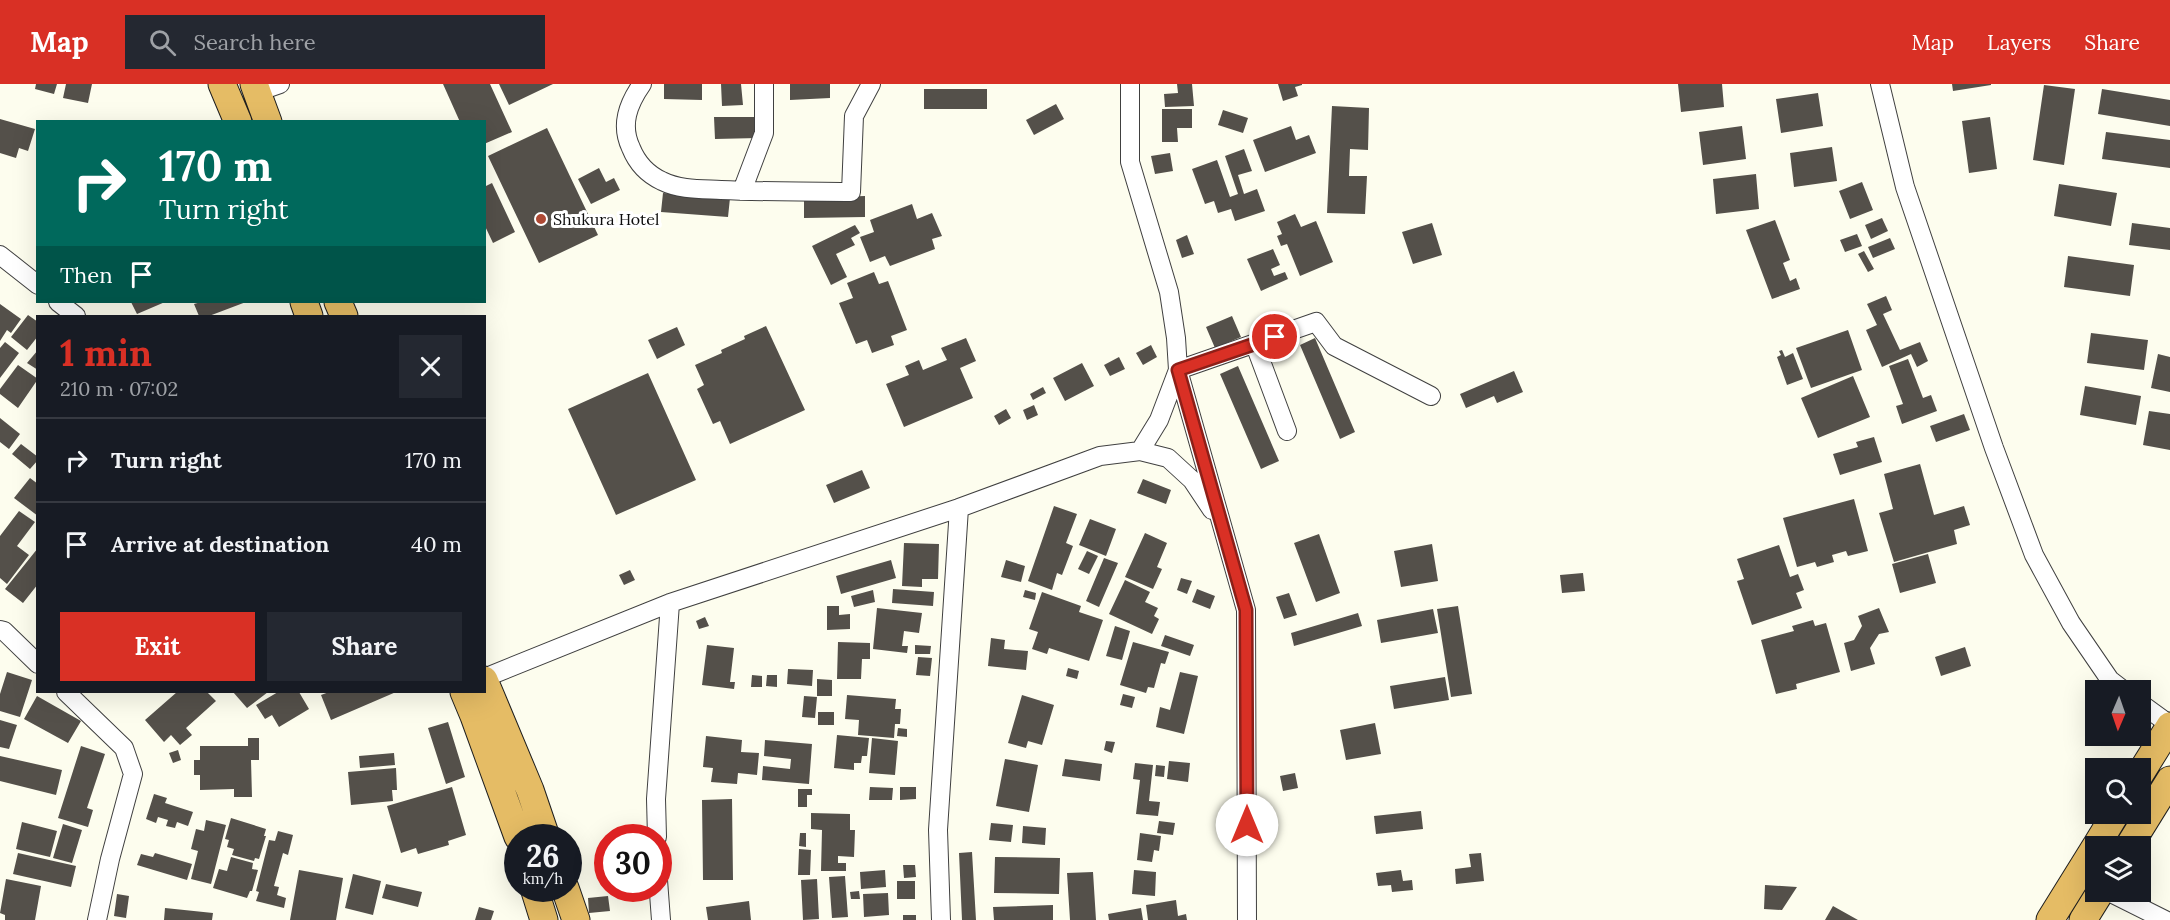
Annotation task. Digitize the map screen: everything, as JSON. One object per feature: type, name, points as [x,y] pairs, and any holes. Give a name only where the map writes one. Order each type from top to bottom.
[{"type":"highway","points":[[222,84],[236,120]]},
{"type":"highway","points":[[264,87],[268,120]]},
{"type":"highway","points":[[486,684],[542,824]]},
{"type":"highway","points":[[464,693],[513,824]]},
{"type":"highway","points":[[2150,758],[2170,726]]},
{"type":"highway","points":[[2135,836],[2170,780]]},
{"type":"highway","points":[[2050,920],[2085,864]]},
{"type":"highway","points":[[538,902],[544,920]]},
{"type":"highway","points":[[570,902],[576,920]]},
{"type":"highway","points":[[2083,920],[2094,902]]},
{"type":"street","points":[[642,84],[628,108],[625,125],[629,145],[642,167],[652,176],[672,185],[690,188],[851,192],[854,116],[871,84]]},
{"type":"street","points":[[742,191],[764,133],[764,84]]},
{"type":"street","points":[[1130,84],[1130,162],[1169,292],[1178,370],[1246,610],[1247,920]]},
{"type":"street","points":[[1880,84],[1905,187],[1994,447],[2034,555],[2071,623],[2110,680]]},
{"type":"street","points":[[0,255],[36,283]]},
{"type":"street","points":[[59,303],[75,315]]},
{"type":"street","points":[[1178,370],[1316,322],[1334,346],[1431,396]]},
{"type":"street","points":[[1255,345],[1287,431]]},
{"type":"street","points":[[1140,451],[1159,420],[1178,370]]},
{"type":"street","points":[[486,678],[670,603],[959,508],[1100,456],[1140,451],[1168,458],[1192,480],[1223,526]]},
{"type":"street","points":[[941,920],[938,830],[959,508]]},
{"type":"street","points":[[657,824],[656,799],[670,603]]},
{"type":"street","points":[[0,630],[4,631],[36,662]]},
{"type":"street","points":[[67,693],[124,748],[133,774],[110,859],[97,920]]},
{"type":"street","points":[[2151,711],[2170,726]]},
{"type":"street","points":[[660,902],[661,920]]},
{"type":"street","points":[[2129,902],[2165,920]]},
{"type":"building","points":[[36,84],[57,84],[54,94],[35,89]]},
{"type":"building","points":[[66,84],[92,84],[88,103],[63,98]]},
{"type":"building","points":[[443,84],[490,84],[512,132],[486,143],[486,120],[459,120]]},
{"type":"building","points":[[499,84],[553,84],[509,105]]},
{"type":"building","points":[[664,84],[702,84],[702,100],[664,99]]},
{"type":"building","points":[[721,84],[741,84],[743,105],[722,106]]},
{"type":"building","points":[[790,84],[830,84],[830,98],[790,100]]},
{"type":"building","points":[[1177,84],[1192,84],[1194,106],[1165,107],[1164,94],[1178,93]]},
{"type":"building","points":[[1278,84],[1302,85],[1295,87],[1298,96],[1283,101]]},
{"type":"building","points":[[1678,84],[1722,84],[1724,107],[1681,112]]},
{"type":"building","points":[[1952,84],[1991,84],[1991,85],[1953,91]]},
{"type":"building","points":[[2044,85],[2075,89],[2064,165],[2033,160]]},
{"type":"building","points":[[924,89],[987,89],[987,109],[924,109]]},
{"type":"building","points":[[2102,89],[2170,100],[2170,126],[2098,114]]},
{"type":"building","points":[[1818,93],[1823,126],[1781,133],[1776,99]]},
{"type":"building","points":[[1056,104],[1064,119],[1034,135],[1026,120]]},
{"type":"building","points":[[1332,106],[1369,108],[1368,150],[1350,149],[1349,176],[1367,176],[1365,214],[1327,213]]},
{"type":"building","points":[[1162,109],[1192,109],[1192,128],[1177,128],[1178,142],[1162,142]]},
{"type":"building","points":[[1223,110],[1248,118],[1243,133],[1218,125]]},
{"type":"building","points":[[714,117],[758,117],[758,138],[715,139]]},
{"type":"building","points":[[1990,117],[1997,169],[1969,173],[1962,121]]},
{"type":"building","points":[[0,119],[35,129],[28,151],[19,148],[16,158],[0,153]]},
{"type":"building","points":[[1291,126],[1296,140],[1309,135],[1316,153],[1265,172],[1253,140]]},
{"type":"building","points":[[1742,126],[1746,159],[1703,165],[1699,132]]},
{"type":"building","points":[[547,128],[598,235],[539,263],[488,156]]},
{"type":"building","points":[[2106,132],[2170,140],[2170,168],[2102,159]]},
{"type":"building","points":[[1832,147],[1837,181],[1794,187],[1790,153]]},
{"type":"building","points":[[1244,149],[1252,171],[1238,175],[1244,194],[1257,189],[1265,211],[1235,221],[1231,209],[1218,213],[1214,201],[1205,204],[1192,169],[1217,160],[1230,197],[1238,194],[1225,156]]},
{"type":"building","points":[[1170,153],[1173,171],[1155,174],[1151,156]]},
{"type":"building","points":[[599,168],[606,182],[614,178],[620,190],[591,204],[578,179]]},
{"type":"building","points":[[1756,174],[1759,209],[1716,214],[1713,179]]},
{"type":"building","points":[[1862,182],[1873,210],[1850,219],[1839,191]]},
{"type":"building","points":[[492,183],[515,232],[493,243],[486,228],[486,186]]},
{"type":"building","points":[[2059,184],[2117,193],[2111,226],[2054,216]]},
{"type":"building","points":[[663,193],[730,198],[728,217],[661,212]]},
{"type":"building","points":[[865,196],[865,217],[804,218],[804,198]]},
{"type":"building","points":[[912,204],[917,219],[932,213],[942,236],[932,239],[935,249],[890,266],[885,256],[870,262],[860,237],[874,232],[870,220]]},
{"type":"building","points":[[1295,214],[1301,227],[1316,221],[1333,262],[1300,276],[1287,244],[1281,246],[1277,236],[1282,234],[1277,222]]},
{"type":"building","points":[[1882,218],[1888,231],[1871,239],[1865,225]]},
{"type":"building","points":[[1775,220],[1790,260],[1783,263],[1790,281],[1796,278],[1800,289],[1772,299],[1746,230]]},
{"type":"building","points":[[1432,223],[1442,255],[1413,264],[1402,232]]},
{"type":"building","points":[[2132,223],[2170,228],[2170,250],[2129,245]]},
{"type":"building","points":[[855,225],[860,233],[851,238],[855,245],[836,254],[847,277],[831,285],[812,246]]},
{"type":"building","points":[[1857,234],[1862,246],[1845,252],[1840,240]]},
{"type":"building","points":[[1187,235],[1194,254],[1182,258],[1176,240]]},
{"type":"building","points":[[1890,238],[1895,249],[1873,258],[1868,247]]},
{"type":"building","points":[[1273,249],[1280,265],[1271,269],[1274,276],[1285,272],[1288,279],[1261,291],[1247,259]]},
{"type":"building","points":[[1864,251],[1874,269],[1868,272],[1858,254]]},
{"type":"building","points":[[2068,256],[2134,265],[2130,296],[2064,287]]},
{"type":"building","points":[[874,272],[879,284],[888,281],[907,330],[891,336],[894,345],[872,353],[867,340],[856,344],[839,303],[853,298],[847,283]]},
{"type":"building","points":[[1886,296],[1892,310],[1883,314],[1900,350],[1920,342],[1928,361],[1917,367],[1911,354],[1882,367],[1866,330],[1877,325],[1867,304]]},
{"type":"building","points":[[132,303],[163,303],[137,314]]},
{"type":"building","points":[[243,303],[212,315],[199,315],[194,304]]},
{"type":"building","points":[[0,304],[21,319],[11,333],[7,330],[0,341]]},
{"type":"building","points":[[28,315],[36,321],[36,339],[27,350],[11,337]]},
{"type":"building","points":[[1232,316],[1241,337],[1215,348],[1206,327]]},
{"type":"building","points":[[766,326],[805,410],[730,444],[720,421],[713,424],[697,389],[704,385],[695,365],[722,353],[721,350]]},
{"type":"building","points":[[677,327],[685,345],[657,359],[648,340]]},
{"type":"building","points":[[1848,330],[1862,370],[1811,388],[1796,348]]},
{"type":"building","points":[[2091,333],[2148,340],[2144,370],[2087,363]]},
{"type":"building","points":[[966,338],[976,361],[960,368],[973,398],[904,427],[886,384],[909,375],[905,366],[919,360],[923,370],[947,360],[941,348]]},
{"type":"building","points":[[1315,338],[1355,432],[1340,439],[1300,345]]},
{"type":"building","points":[[5,342],[19,353],[0,378],[0,348]]},
{"type":"building","points":[[1151,345],[1157,357],[1143,365],[1136,353]]},
{"type":"building","points":[[1782,350],[1785,357],[1793,353],[1803,379],[1787,385],[1777,357],[1781,355],[1779,351]]},
{"type":"building","points":[[36,352],[36,369],[27,363]]},
{"type":"building","points":[[2158,354],[2170,357],[2170,392],[2151,388]]},
{"type":"building","points":[[1119,357],[1125,369],[1110,376],[1104,365]]},
{"type":"building","points":[[1908,359],[1923,398],[1931,395],[1937,411],[1902,424],[1896,406],[1903,404],[1889,366]]},
{"type":"building","points":[[1082,363],[1094,386],[1065,401],[1053,378]]},
{"type":"building","points":[[18,365],[36,378],[36,382],[18,408],[0,394],[0,389]]},
{"type":"building","points":[[1238,366],[1279,461],[1261,469],[1220,374]]},
{"type":"building","points":[[1514,371],[1523,392],[1497,403],[1494,396],[1466,408],[1460,394]]},
{"type":"building","points":[[648,373],[696,480],[616,515],[568,409]]},
{"type":"building","points":[[1853,376],[1870,417],[1818,438],[1801,398]]},
{"type":"building","points":[[2085,386],[2141,396],[2136,425],[2080,415]]},
{"type":"building","points":[[1043,387],[1046,393],[1033,400],[1030,394]]},
{"type":"building","points":[[1034,405],[1038,415],[1027,420],[1023,410]]},
{"type":"building","points":[[1006,409],[1011,418],[999,425],[994,416]]},
{"type":"building","points":[[2149,411],[2170,414],[2170,450],[2143,445]]},
{"type":"building","points":[[1964,414],[1970,430],[1936,442],[1930,426]]},
{"type":"building","points":[[0,418],[20,434],[9,449],[0,442]]},
{"type":"building","points":[[1874,437],[1882,462],[1840,475],[1833,454],[1858,447],[1856,442]]},
{"type":"building","points":[[21,444],[36,455],[36,462],[30,469],[12,454]]},
{"type":"building","points":[[1920,464],[1934,515],[1964,506],[1970,525],[1954,530],[1957,544],[1894,562],[1879,513],[1893,509],[1884,474]]},
{"type":"building","points":[[862,470],[870,488],[834,503],[826,485]]},
{"type":"building","points":[[30,478],[36,482],[36,514],[14,498]]},
{"type":"building","points":[[1143,479],[1171,490],[1166,504],[1137,493]]},
{"type":"building","points":[[1854,499],[1868,551],[1848,556],[1846,551],[1832,555],[1834,562],[1817,567],[1815,562],[1797,567],[1783,518]]},
{"type":"building","points":[[1054,506],[1077,514],[1066,543],[1073,546],[1062,575],[1057,573],[1052,590],[1028,581]]},
{"type":"building","points":[[19,511],[35,522],[17,546],[29,555],[7,584],[0,578],[0,536]]},
{"type":"building","points":[[1090,519],[1116,529],[1106,556],[1079,545]]},
{"type":"building","points":[[1145,533],[1167,543],[1157,567],[1162,569],[1153,589],[1125,577]]},
{"type":"building","points":[[1319,534],[1340,593],[1316,602],[1294,543]]},
{"type":"building","points":[[904,543],[939,544],[938,579],[922,579],[922,587],[902,586]]},
{"type":"building","points":[[1432,544],[1438,581],[1401,587],[1394,551]]},
{"type":"building","points":[[1779,545],[1790,577],[1798,574],[1804,590],[1796,593],[1802,608],[1752,625],[1737,581],[1744,579],[1737,559]]},
{"type":"building","points":[[36,550],[36,587],[23,603],[5,589]]},
{"type":"building","points":[[1087,551],[1098,556],[1089,574],[1078,569]]},
{"type":"building","points":[[1928,554],[1936,583],[1900,593],[1892,564]]},
{"type":"building","points":[[1104,558],[1118,563],[1099,607],[1086,601]]},
{"type":"building","points":[[891,560],[896,578],[841,594],[836,576]]},
{"type":"building","points":[[1006,560],[1025,566],[1021,582],[1001,577]]},
{"type":"building","points":[[630,570],[635,580],[624,585],[619,575]]},
{"type":"building","points":[[1583,573],[1585,591],[1562,593],[1560,575]]},
{"type":"building","points":[[1181,578],[1192,581],[1187,594],[1177,590]]},
{"type":"building","points":[[1125,580],[1150,592],[1145,602],[1158,608],[1154,616],[1159,619],[1152,634],[1109,614]]},
{"type":"building","points":[[893,589],[934,592],[933,606],[892,603]]},
{"type":"building","points":[[1197,589],[1215,596],[1210,609],[1192,602]]},
{"type":"building","points":[[873,590],[875,602],[854,607],[851,596]]},
{"type":"building","points":[[1025,590],[1036,593],[1035,600],[1023,597]]},
{"type":"building","points":[[1042,592],[1081,606],[1079,612],[1103,620],[1089,661],[1049,648],[1047,654],[1032,649],[1038,632],[1029,629]]},
{"type":"building","points":[[1289,593],[1297,615],[1284,619],[1276,597]]},
{"type":"building","points":[[827,606],[839,606],[839,615],[850,614],[850,629],[827,630]]},
{"type":"building","points":[[1458,606],[1472,694],[1451,697],[1437,609]]},
{"type":"building","points":[[877,608],[922,613],[919,633],[904,631],[902,646],[908,646],[907,653],[873,649]]},
{"type":"building","points":[[1879,608],[1889,632],[1879,634],[1870,648],[1875,664],[1851,671],[1844,643],[1854,640],[1862,626],[1858,616]]},
{"type":"building","points":[[1433,609],[1438,633],[1381,643],[1377,620]]},
{"type":"building","points":[[1358,613],[1362,626],[1294,646],[1291,633]]},
{"type":"building","points":[[705,617],[709,626],[699,629],[696,621]]},
{"type":"building","points":[[1813,620],[1815,626],[1826,623],[1840,672],[1796,684],[1797,689],[1776,694],[1761,640],[1794,631],[1792,626]]},
{"type":"building","points":[[1115,626],[1130,631],[1122,660],[1106,656]]},
{"type":"building","points":[[1165,635],[1194,645],[1190,656],[1161,646]]},
{"type":"building","points":[[991,638],[1005,640],[1004,649],[1028,651],[1026,670],[988,666]]},
{"type":"building","points":[[838,642],[870,643],[870,659],[862,659],[861,679],[837,679]]},
{"type":"building","points":[[1133,642],[1169,652],[1165,664],[1161,663],[1154,688],[1148,687],[1146,693],[1120,685]]},
{"type":"building","points":[[707,645],[734,648],[730,682],[735,682],[734,689],[702,685]]},
{"type":"building","points":[[915,645],[931,646],[930,654],[915,654]]},
{"type":"building","points":[[1965,647],[1971,666],[1941,676],[1935,657]]},
{"type":"building","points":[[918,657],[932,658],[930,676],[916,675]]},
{"type":"building","points":[[1068,668],[1079,671],[1077,679],[1066,676]]},
{"type":"building","points":[[788,669],[813,670],[812,686],[787,684]]},
{"type":"building","points":[[7,672],[32,680],[20,717],[0,711],[0,694]]},
{"type":"building","points":[[1180,672],[1198,676],[1184,734],[1156,727],[1160,707],[1170,710]]},
{"type":"building","points":[[752,675],[762,676],[762,687],[751,687]]},
{"type":"building","points":[[767,675],[777,675],[777,687],[766,686]]},
{"type":"building","points":[[1445,677],[1449,700],[1394,709],[1390,686]]},
{"type":"building","points":[[817,679],[832,680],[832,696],[817,696]]},
{"type":"building","points":[[176,693],[208,693],[216,701],[186,728],[192,735],[180,745],[171,735],[164,742],[145,720]]},
{"type":"building","points":[[234,693],[267,693],[247,708]]},
{"type":"building","points":[[276,693],[300,693],[309,709],[279,727],[272,715],[265,719],[256,705]]},
{"type":"building","points":[[326,693],[394,693],[331,720],[321,695]]},
{"type":"building","points":[[1123,694],[1135,697],[1132,708],[1120,705]]},
{"type":"building","points":[[847,695],[896,699],[895,709],[901,709],[900,724],[895,724],[894,738],[858,735],[859,720],[845,719]]},
{"type":"building","points":[[1022,695],[1054,705],[1042,745],[1028,741],[1026,748],[1008,743]]},
{"type":"building","points":[[37,696],[81,721],[68,743],[24,719]]},
{"type":"building","points":[[804,696],[817,697],[815,718],[802,717]]},
{"type":"building","points":[[818,712],[834,712],[834,725],[818,725]]},
{"type":"building","points":[[0,720],[17,725],[9,749],[0,747]]},
{"type":"building","points":[[448,722],[465,777],[446,784],[428,728]]},
{"type":"building","points":[[1375,723],[1381,754],[1346,760],[1340,730]]},
{"type":"building","points":[[898,728],[907,729],[907,737],[897,736]]},
{"type":"building","points":[[837,735],[869,738],[867,756],[862,756],[861,763],[854,763],[854,770],[834,768]]},
{"type":"building","points":[[706,736],[742,740],[741,752],[759,753],[757,775],[738,773],[737,784],[711,782],[713,768],[703,767]]},
{"type":"building","points":[[248,738],[259,738],[259,760],[251,760],[252,797],[234,797],[234,789],[200,790],[200,775],[194,775],[194,760],[200,760],[200,746],[248,746]]},
{"type":"building","points":[[872,738],[898,741],[895,775],[869,773]]},
{"type":"building","points":[[765,740],[812,744],[809,784],[762,780],[763,766],[790,769],[791,759],[764,756]]},
{"type":"building","points":[[1106,741],[1115,742],[1112,753],[1104,750]]},
{"type":"building","points":[[81,746],[105,754],[87,808],[93,810],[88,827],[58,818]]},
{"type":"building","points":[[178,750],[181,760],[173,763],[169,753]]},
{"type":"building","points":[[394,753],[395,765],[360,768],[359,756]]},
{"type":"building","points":[[0,756],[62,770],[56,795],[0,781]]},
{"type":"building","points":[[1005,759],[1038,765],[1029,812],[996,806]]},
{"type":"building","points":[[1065,759],[1102,764],[1100,781],[1062,776]]},
{"type":"building","points":[[1169,761],[1190,763],[1188,782],[1167,779]]},
{"type":"building","points":[[1135,763],[1153,765],[1149,801],[1160,802],[1158,816],[1136,814],[1140,780],[1133,779]]},
{"type":"building","points":[[1156,765],[1165,766],[1164,777],[1155,776]]},
{"type":"building","points":[[396,768],[397,790],[392,790],[393,801],[351,805],[348,772]]},
{"type":"building","points":[[1295,773],[1298,788],[1283,791],[1280,776]]},
{"type":"building","points":[[452,787],[466,835],[448,841],[449,845],[418,854],[416,848],[401,853],[387,806]]},
{"type":"building","points":[[870,787],[893,788],[892,800],[869,800]]},
{"type":"building","points":[[900,787],[916,787],[916,799],[900,800]]},
{"type":"building","points":[[798,789],[812,789],[812,795],[807,795],[807,807],[798,807]]},
{"type":"building","points":[[154,794],[167,798],[165,803],[193,812],[188,826],[177,822],[175,828],[166,826],[168,820],[158,817],[156,823],[146,819]]},
{"type":"building","points":[[732,799],[733,880],[703,880],[702,800]]},
{"type":"building","points":[[1421,811],[1423,829],[1376,834],[1374,816]]},
{"type":"building","points":[[811,813],[850,814],[850,830],[855,830],[854,857],[838,856],[838,863],[846,863],[846,871],[821,871],[822,830],[811,829]]},
{"type":"building","points":[[231,818],[266,829],[259,859],[255,858],[254,861],[232,855],[234,849],[227,847],[229,840],[225,839]]},
{"type":"building","points":[[206,820],[226,825],[211,884],[191,879],[198,851],[191,849],[196,829],[204,831]]},
{"type":"building","points":[[1159,821],[1175,823],[1173,835],[1157,833]]},
{"type":"building","points":[[22,822],[57,831],[50,857],[16,849]]},
{"type":"building","points":[[991,823],[1013,825],[1011,842],[989,840]]},
{"type":"building","points":[[63,824],[82,830],[72,863],[53,858]]},
{"type":"building","points":[[1023,826],[1046,828],[1045,845],[1022,843]]},
{"type":"building","points":[[278,831],[293,835],[288,855],[283,853],[274,886],[279,887],[277,895],[286,898],[284,908],[256,901],[259,892],[256,891],[269,840],[275,841]]},
{"type":"building","points":[[800,833],[806,833],[806,847],[799,846]]},
{"type":"building","points":[[1140,833],[1161,836],[1159,851],[1154,850],[1152,862],[1137,860]]},
{"type":"building","points":[[799,849],[811,850],[810,875],[798,875]]},
{"type":"building","points":[[972,852],[976,920],[962,920],[959,853]]},
{"type":"building","points":[[18,853],[76,866],[71,887],[13,874]]},
{"type":"building","points":[[155,853],[192,864],[187,880],[137,865],[141,854],[153,857]]},
{"type":"building","points":[[1481,853],[1484,881],[1456,884],[1455,869],[1471,867],[1469,854]]},
{"type":"building","points":[[231,857],[253,863],[252,869],[258,870],[252,891],[247,898],[213,888],[219,869],[227,871]]},
{"type":"building","points":[[995,857],[1060,858],[1059,894],[994,893]]},
{"type":"building","points":[[903,865],[915,865],[916,877],[904,878]]},
{"type":"building","points":[[299,870],[343,878],[336,920],[290,920]]},
{"type":"building","points":[[885,870],[886,887],[861,889],[860,872]]},
{"type":"building","points":[[1134,870],[1156,872],[1155,896],[1132,894]]},
{"type":"building","points":[[1401,870],[1403,881],[1412,880],[1413,890],[1392,892],[1391,885],[1378,886],[1376,873]]},
{"type":"building","points":[[1093,872],[1096,920],[1070,920],[1067,873]]},
{"type":"building","points":[[353,874],[381,881],[373,915],[345,908]]},
{"type":"building","points":[[845,876],[848,917],[832,918],[829,877]]},
{"type":"building","points":[[6,879],[41,886],[35,920],[5,920],[5,915],[0,913]]},
{"type":"building","points":[[817,879],[819,919],[803,920],[801,880]]},
{"type":"building","points":[[897,881],[915,881],[915,899],[897,899]]},
{"type":"building","points":[[386,884],[422,892],[418,907],[382,898]]},
{"type":"building","points":[[1765,885],[1797,887],[1782,910],[1764,909]]},
{"type":"building","points":[[859,891],[860,899],[851,899],[850,892]]},
{"type":"building","points":[[888,893],[889,915],[864,917],[863,894]]},
{"type":"building","points":[[117,894],[129,896],[126,918],[114,916]]},
{"type":"building","points":[[594,897],[594,902],[609,902],[610,911],[589,913],[588,898]]},
{"type":"building","points":[[1176,900],[1178,916],[1186,914],[1187,920],[1148,920],[1146,905]]},
{"type":"building","points":[[749,901],[751,920],[708,920],[706,907]]},
{"type":"building","points":[[1053,905],[1053,920],[994,920],[993,907]]},
{"type":"building","points":[[1833,906],[1858,920],[1825,920]]},
{"type":"building","points":[[479,907],[494,911],[491,920],[475,920]]},
{"type":"building","points":[[165,908],[213,913],[212,920],[164,920]]},
{"type":"building","points":[[1141,908],[1143,920],[1109,920],[1108,914]]},
{"type":"building","points":[[903,915],[916,915],[916,920],[903,920]]},
{"type":"place","name":"Shukura Hotel","points":[[541,219]]},
{"type":"route","points":[[1247,825],[1246,610],[1178,370],[1275,337]]}]
